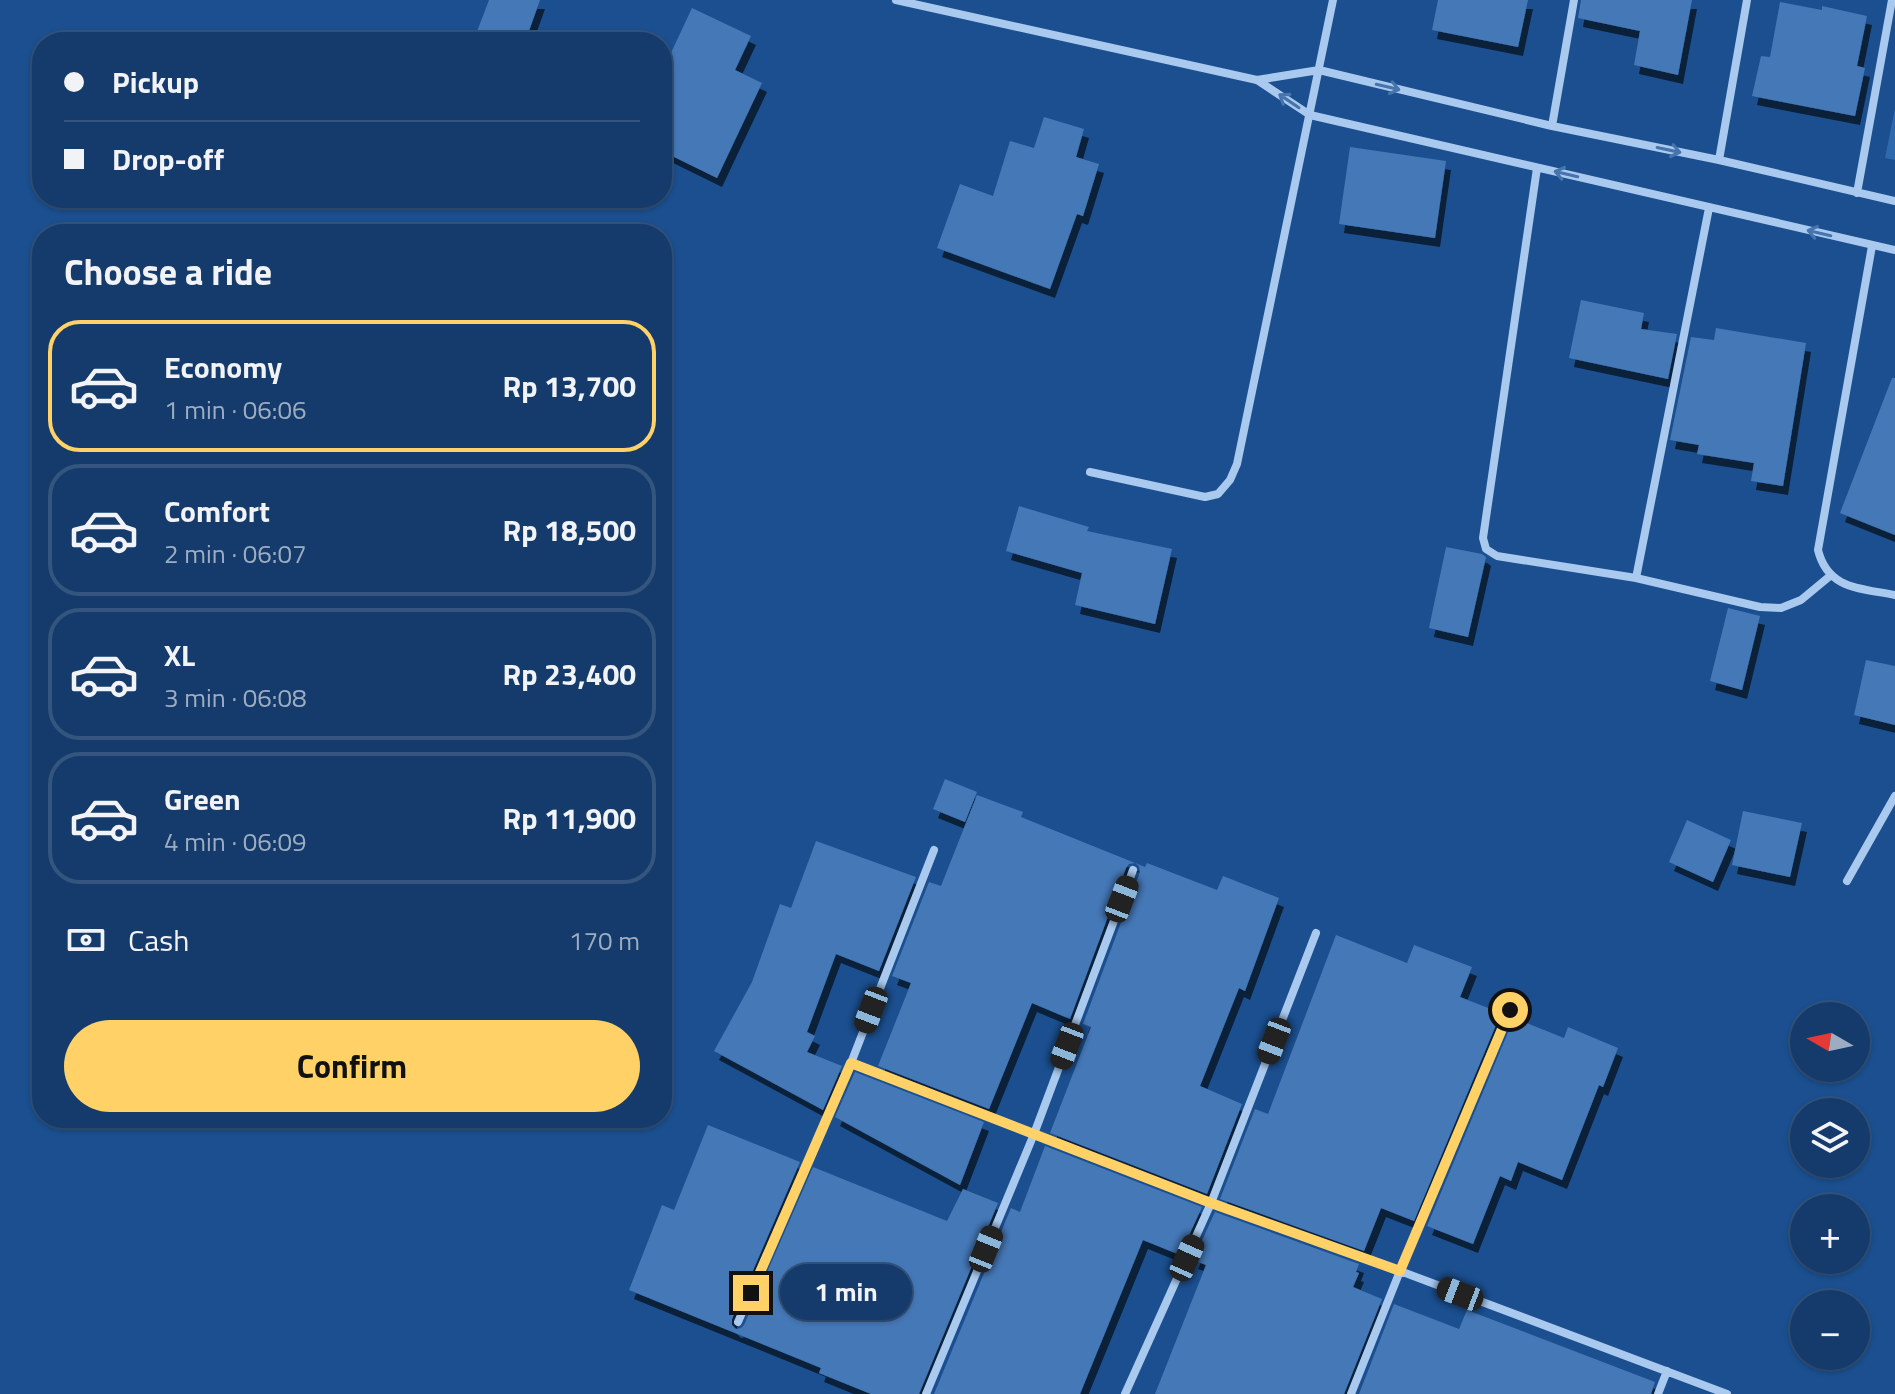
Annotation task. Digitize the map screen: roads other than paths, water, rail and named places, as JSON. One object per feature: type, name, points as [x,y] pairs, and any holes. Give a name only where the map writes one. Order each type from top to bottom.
[{"type":"street","points":[[896,0],[1257,80],[1310,115],[1895,250]]},
{"type":"street","points":[[1090,472],[1205,497],[1218,494],[1230,480],[1237,464],[1333,0]]},
{"type":"street","points":[[1552,126],[1574,0]]},
{"type":"street","points":[[1719,160],[1747,0]]},
{"type":"street","points":[[1857,193],[1892,0]]},
{"type":"street","points":[[1257,80],[1319,70],[1552,126],[1719,160],[1895,201]]},
{"type":"street","points":[[1537,168],[1483,538],[1486,549],[1497,556],[1636,578],[1760,607],[1781,608],[1801,600],[1830,576]]},
{"type":"street","points":[[1636,578],[1709,208]]},
{"type":"street","points":[[1872,246],[1818,550],[1822,565],[1830,576],[1845,585],[1895,595]]},
{"type":"street","points":[[1847,881],[1895,796]]},
{"type":"street","points":[[738,1322],[851,1063],[934,850]]},
{"type":"street","points":[[926,1394],[1034,1134],[1133,870]]},
{"type":"street","points":[[1125,1394],[1211,1203],[1316,933]]},
{"type":"street","points":[[1351,1394],[1510,1010]]},
{"type":"street","points":[[851,1063],[1211,1203],[1727,1394]]},
{"type":"street","points":[[1658,1394],[1667,1371]]}]
